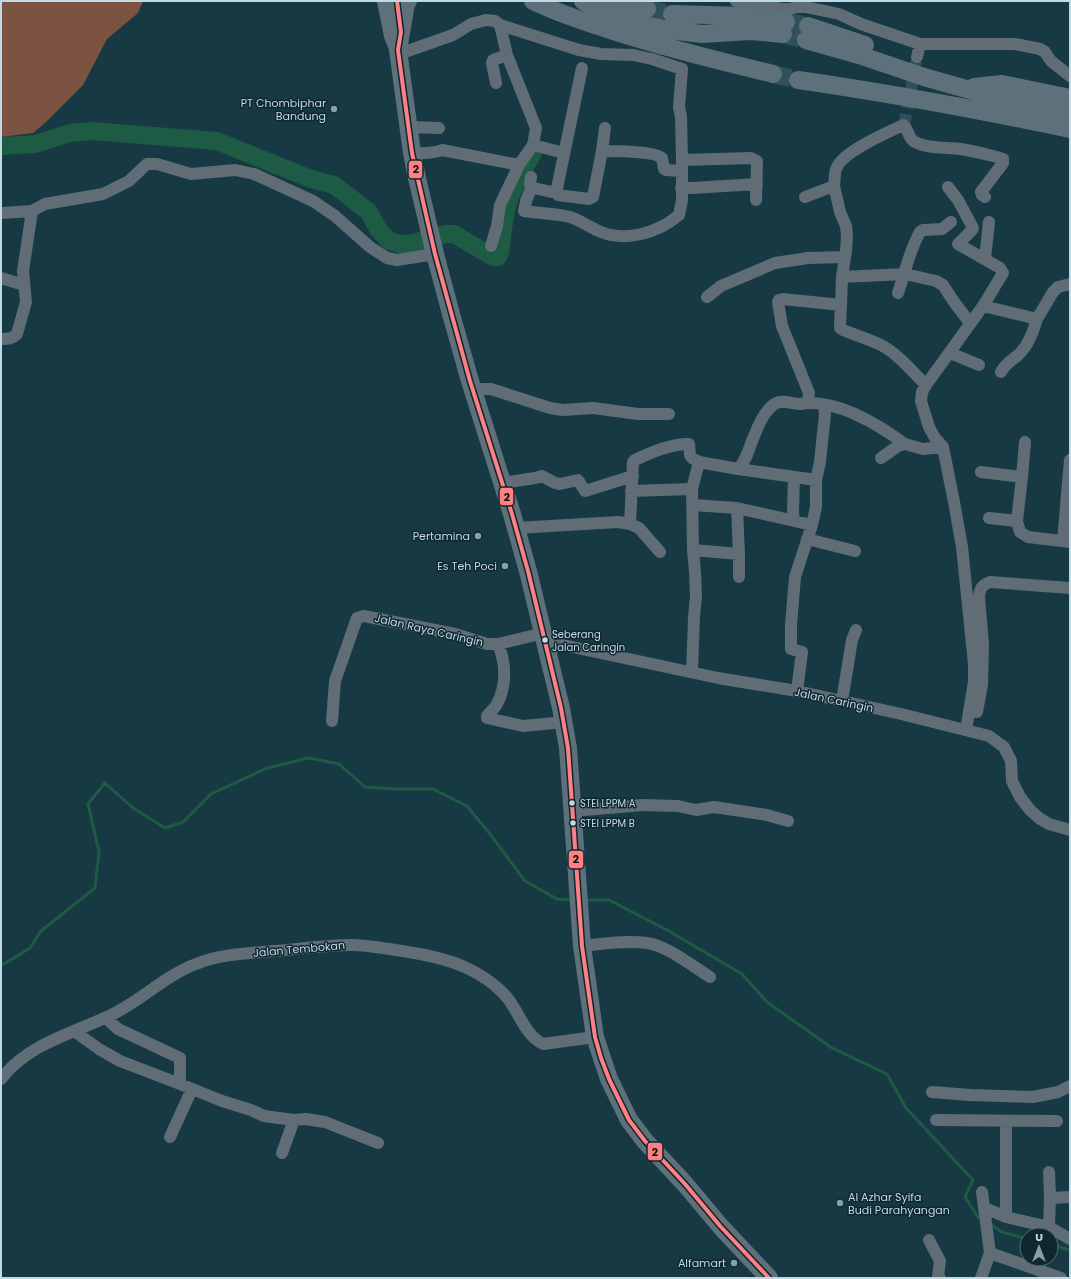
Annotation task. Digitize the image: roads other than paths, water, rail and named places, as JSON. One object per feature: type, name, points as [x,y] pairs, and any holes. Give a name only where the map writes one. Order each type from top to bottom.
[{"type":"highway","points":[[386,1],[398,43]]},
{"type":"highway","points":[[397,1],[398,43],[408,126],[412,153],[434,251],[474,392],[516,528],[546,641],[564,722],[568,748],[582,946],[595,1037],[609,1079],[630,1120],[645,1141],[685,1184],[721,1227],[769,1278]]},
{"type":"highway","points":[[398,43],[406,4],[408,1]]},
{"type":"highway","points":[[533,1],[592,24],[660,46],[773,74]]},
{"type":"highway","points":[[558,1],[592,24]]},
{"type":"highway","points":[[583,1],[627,22],[702,34],[752,31],[783,17]]},
{"type":"highway","points":[[614,1],[647,9]]},
{"type":"highway","points":[[672,14],[783,17]]},
{"type":"highway","points":[[807,33],[867,45],[893,57],[924,77],[1026,106],[1070,115]]},
{"type":"highway","points":[[798,80],[892,94],[1011,116],[1070,129]]},
{"type":"highway","points":[[963,88],[1002,84],[1070,98]]},
{"type":"street","points":[[736,1],[753,2],[783,17],[789,9],[801,6],[823,6],[861,24],[920,44],[1016,44],[1031,46],[1045,52],[1051,61],[1070,76]]},
{"type":"street","points":[[398,43],[452,35],[471,24],[486,20],[495,21],[500,25],[579,50],[601,54],[633,55],[652,59],[682,69],[679,107],[681,117],[682,200],[680,212],[676,217],[652,231],[624,237],[613,236],[601,232],[570,217],[524,211],[531,182],[556,193],[558,196],[589,199],[593,197],[605,128]]},
{"type":"street","points":[[491,246],[497,226],[500,205],[519,165],[533,146],[536,128],[506,55],[500,25]]},
{"type":"street","points":[[917,57],[920,44]]},
{"type":"street","points":[[496,83],[492,63],[493,60],[506,55]]},
{"type":"street","points":[[556,193],[582,68]]},
{"type":"street","points":[[926,385],[899,358],[888,350],[840,328],[842,277],[847,243],[846,226],[840,212],[834,186],[835,171],[841,161],[865,143],[903,125],[915,142],[926,145],[961,149],[1004,160],[984,193]]},
{"type":"street","points":[[408,126],[439,128]]},
{"type":"street","points":[[533,146],[564,153]]},
{"type":"street","points":[[412,153],[436,153],[442,150],[519,165]]},
{"type":"street","points":[[602,151],[657,155],[662,158],[664,169],[666,170],[681,165],[751,158],[757,162],[756,200]]},
{"type":"street","points":[[1,213],[32,210],[45,204],[103,194],[129,181],[147,164],[157,164],[191,174],[235,170],[254,174],[313,202],[335,216],[370,247],[387,258],[397,260],[434,251]]},
{"type":"street","points":[[681,188],[757,184]]},
{"type":"street","points":[[804,197],[834,186]]},
{"type":"street","points":[[948,187],[958,200],[973,228],[958,244],[1000,268],[1003,273],[983,306],[922,392],[925,416],[932,433],[943,447],[947,463],[962,547],[973,597],[974,682],[970,731]]},
{"type":"street","points":[[1,339],[9,339],[17,334],[26,302],[23,271],[32,210]]},
{"type":"street","points":[[898,293],[905,274],[909,255],[920,232],[923,230],[942,229],[951,222]]},
{"type":"street","points":[[985,259],[989,222]]},
{"type":"street","points":[[707,298],[721,286],[775,263],[808,258],[845,257]]},
{"type":"street","points":[[842,277],[905,274],[936,281],[943,285],[970,323]]},
{"type":"street","points":[[1,278],[24,284]]},
{"type":"street","points":[[1001,372],[1004,366],[1027,346],[1036,319],[1053,292],[1058,287],[1070,284]]},
{"type":"street","points":[[808,403],[809,393],[782,326],[778,302],[783,299],[841,305]]},
{"type":"street","points":[[983,306],[1036,319]]},
{"type":"street","points":[[950,353],[979,365]]},
{"type":"street","points":[[474,392],[482,389],[491,389],[550,408],[562,410],[593,408],[638,414],[669,414]]},
{"type":"street","points":[[738,469],[742,466],[746,458],[754,434],[765,414],[772,405],[783,401],[799,404],[808,403],[824,405],[846,411],[874,423],[905,444],[923,449],[943,447]]},
{"type":"street","points":[[797,691],[802,652],[791,649],[791,625],[795,577],[816,507],[816,480],[820,462],[825,421],[824,405]]},
{"type":"street","points":[[1025,442],[1017,521],[1020,532],[1028,537],[1066,541],[1070,460]]},
{"type":"street","points":[[630,524],[633,462],[657,450],[676,445],[688,444],[690,455],[699,462],[816,480]]},
{"type":"street","points":[[881,458],[898,446],[905,444]]},
{"type":"street","points":[[692,672],[696,572],[693,550],[692,489],[699,462]]},
{"type":"street","points":[[981,472],[1022,477]]},
{"type":"street","points":[[502,483],[542,476],[560,484],[578,480],[585,491],[633,476]]},
{"type":"street","points":[[794,477],[794,520]]},
{"type":"street","points":[[631,491],[692,489]]},
{"type":"street","points":[[693,505],[737,508],[812,524]]},
{"type":"street","points":[[737,508],[740,554],[739,577]]},
{"type":"street","points":[[989,518],[1017,521]]},
{"type":"street","points":[[516,528],[618,522],[630,524],[639,528],[660,552]]},
{"type":"street","points":[[807,539],[854,551]]},
{"type":"street","points":[[693,550],[740,554]]},
{"type":"street","points":[[973,597],[983,585],[990,582],[1070,588]]},
{"type":"street","name":"Jalan Raya Caringin","points":[[332,721],[335,681],[357,618],[360,616],[438,631],[487,644],[546,641]]},
{"type":"street","points":[[842,701],[852,640],[856,630]]},
{"type":"street","name":"Jalan Caringin","points":[[546,641],[718,678],[797,691],[989,736],[1004,747],[1011,761],[1012,781],[1020,797],[1030,810],[1049,824],[1070,830]]},
{"type":"street","name":"Jalan Raya Caringin","points":[[498,644],[504,658],[503,689],[497,704],[487,718],[523,726],[564,722]]},
{"type":"street","points":[[572,811],[643,805],[678,806],[696,810],[714,807],[767,815],[788,821]]},
{"type":"street","points":[[582,946],[626,942],[648,943],[666,950],[710,977]]},
{"type":"street","name":"Jalan Tembokan","points":[[1,1079],[22,1057],[48,1042],[74,1031],[109,1021],[180,971],[197,963],[216,958],[262,952],[351,945],[367,946],[442,959],[469,969],[503,992],[515,1009],[529,1034],[536,1041],[543,1044],[595,1037]]},
{"type":"street","points":[[109,1021],[177,1056],[180,1060],[180,1084]]},
{"type":"street","points":[[74,1031],[99,1049],[120,1061],[222,1101],[251,1110],[264,1116],[325,1122],[378,1143]]},
{"type":"street","points":[[932,1092],[1033,1097],[1046,1096],[1070,1086]]},
{"type":"street","points":[[170,1136],[192,1089]]},
{"type":"street","points":[[282,1153],[294,1120]]},
{"type":"street","points":[[936,1120],[1057,1121]]},
{"type":"street","points":[[1006,1121],[1006,1217]]},
{"type":"street","points":[[985,1212],[1049,1227],[1049,1172]]},
{"type":"street","points":[[981,1278],[990,1253],[982,1192]]},
{"type":"street","points":[[1050,1198],[1070,1197]]},
{"type":"street","points":[[1059,1233],[1070,1239]]},
{"type":"street","points":[[929,1240],[940,1261],[938,1276],[940,1278]]},
{"type":"street","points":[[990,1253],[1061,1278]]},
{"type":"waterway","points":[[1,146],[35,144],[70,133],[92,131],[217,141],[311,179],[334,185],[369,212],[378,229],[389,241],[399,244],[414,243],[446,234],[454,234],[493,257],[498,257],[500,253],[505,213],[511,194],[533,153]]},
{"type":"waterway","points":[[1,964],[4,964],[30,948],[41,931],[95,888],[99,852],[88,804],[105,783],[133,808],[165,828],[183,822],[211,794],[267,768],[309,758],[339,764],[365,787],[433,789],[467,806],[525,881],[557,899],[574,900]]},
{"type":"waterway","points":[[585,900],[609,900],[667,930],[742,974],[767,1002],[832,1048],[887,1074],[906,1108],[973,1180],[965,1197],[978,1217],[982,1219]]},
{"type":"waterway","points":[[990,1224],[1002,1232],[1019,1237]]},
{"type":"waterway","points":[[1059,1247],[1070,1250]]},
{"type":"tunnel","points":[[647,9],[672,14]]},
{"type":"tunnel","points":[[786,22],[808,26]]},
{"type":"tunnel","points":[[783,34],[806,40]]},
{"type":"tunnel","points":[[904,126],[917,57]]},
{"type":"tunnel","points":[[773,74],[798,80]]},
{"type":"place","name":"PT Chombiphar Bandung","points":[[334,109]]},
{"type":"place","name":"Pertamina","points":[[478,536]]},
{"type":"place","name":"Es Teh Poci","points":[[505,566]]},
{"type":"place","name":"Seberang Jalan Caringin","points":[[545,640]]},
{"type":"place","name":"STEI LPPM A","points":[[572,803]]},
{"type":"place","name":"STEI LPPM B","points":[[573,823]]},
{"type":"place","name":"Al Azhar Syifa Budi Parahyangan","points":[[840,1203]]},
{"type":"place","name":"Alfamart","points":[[734,1263]]}]
